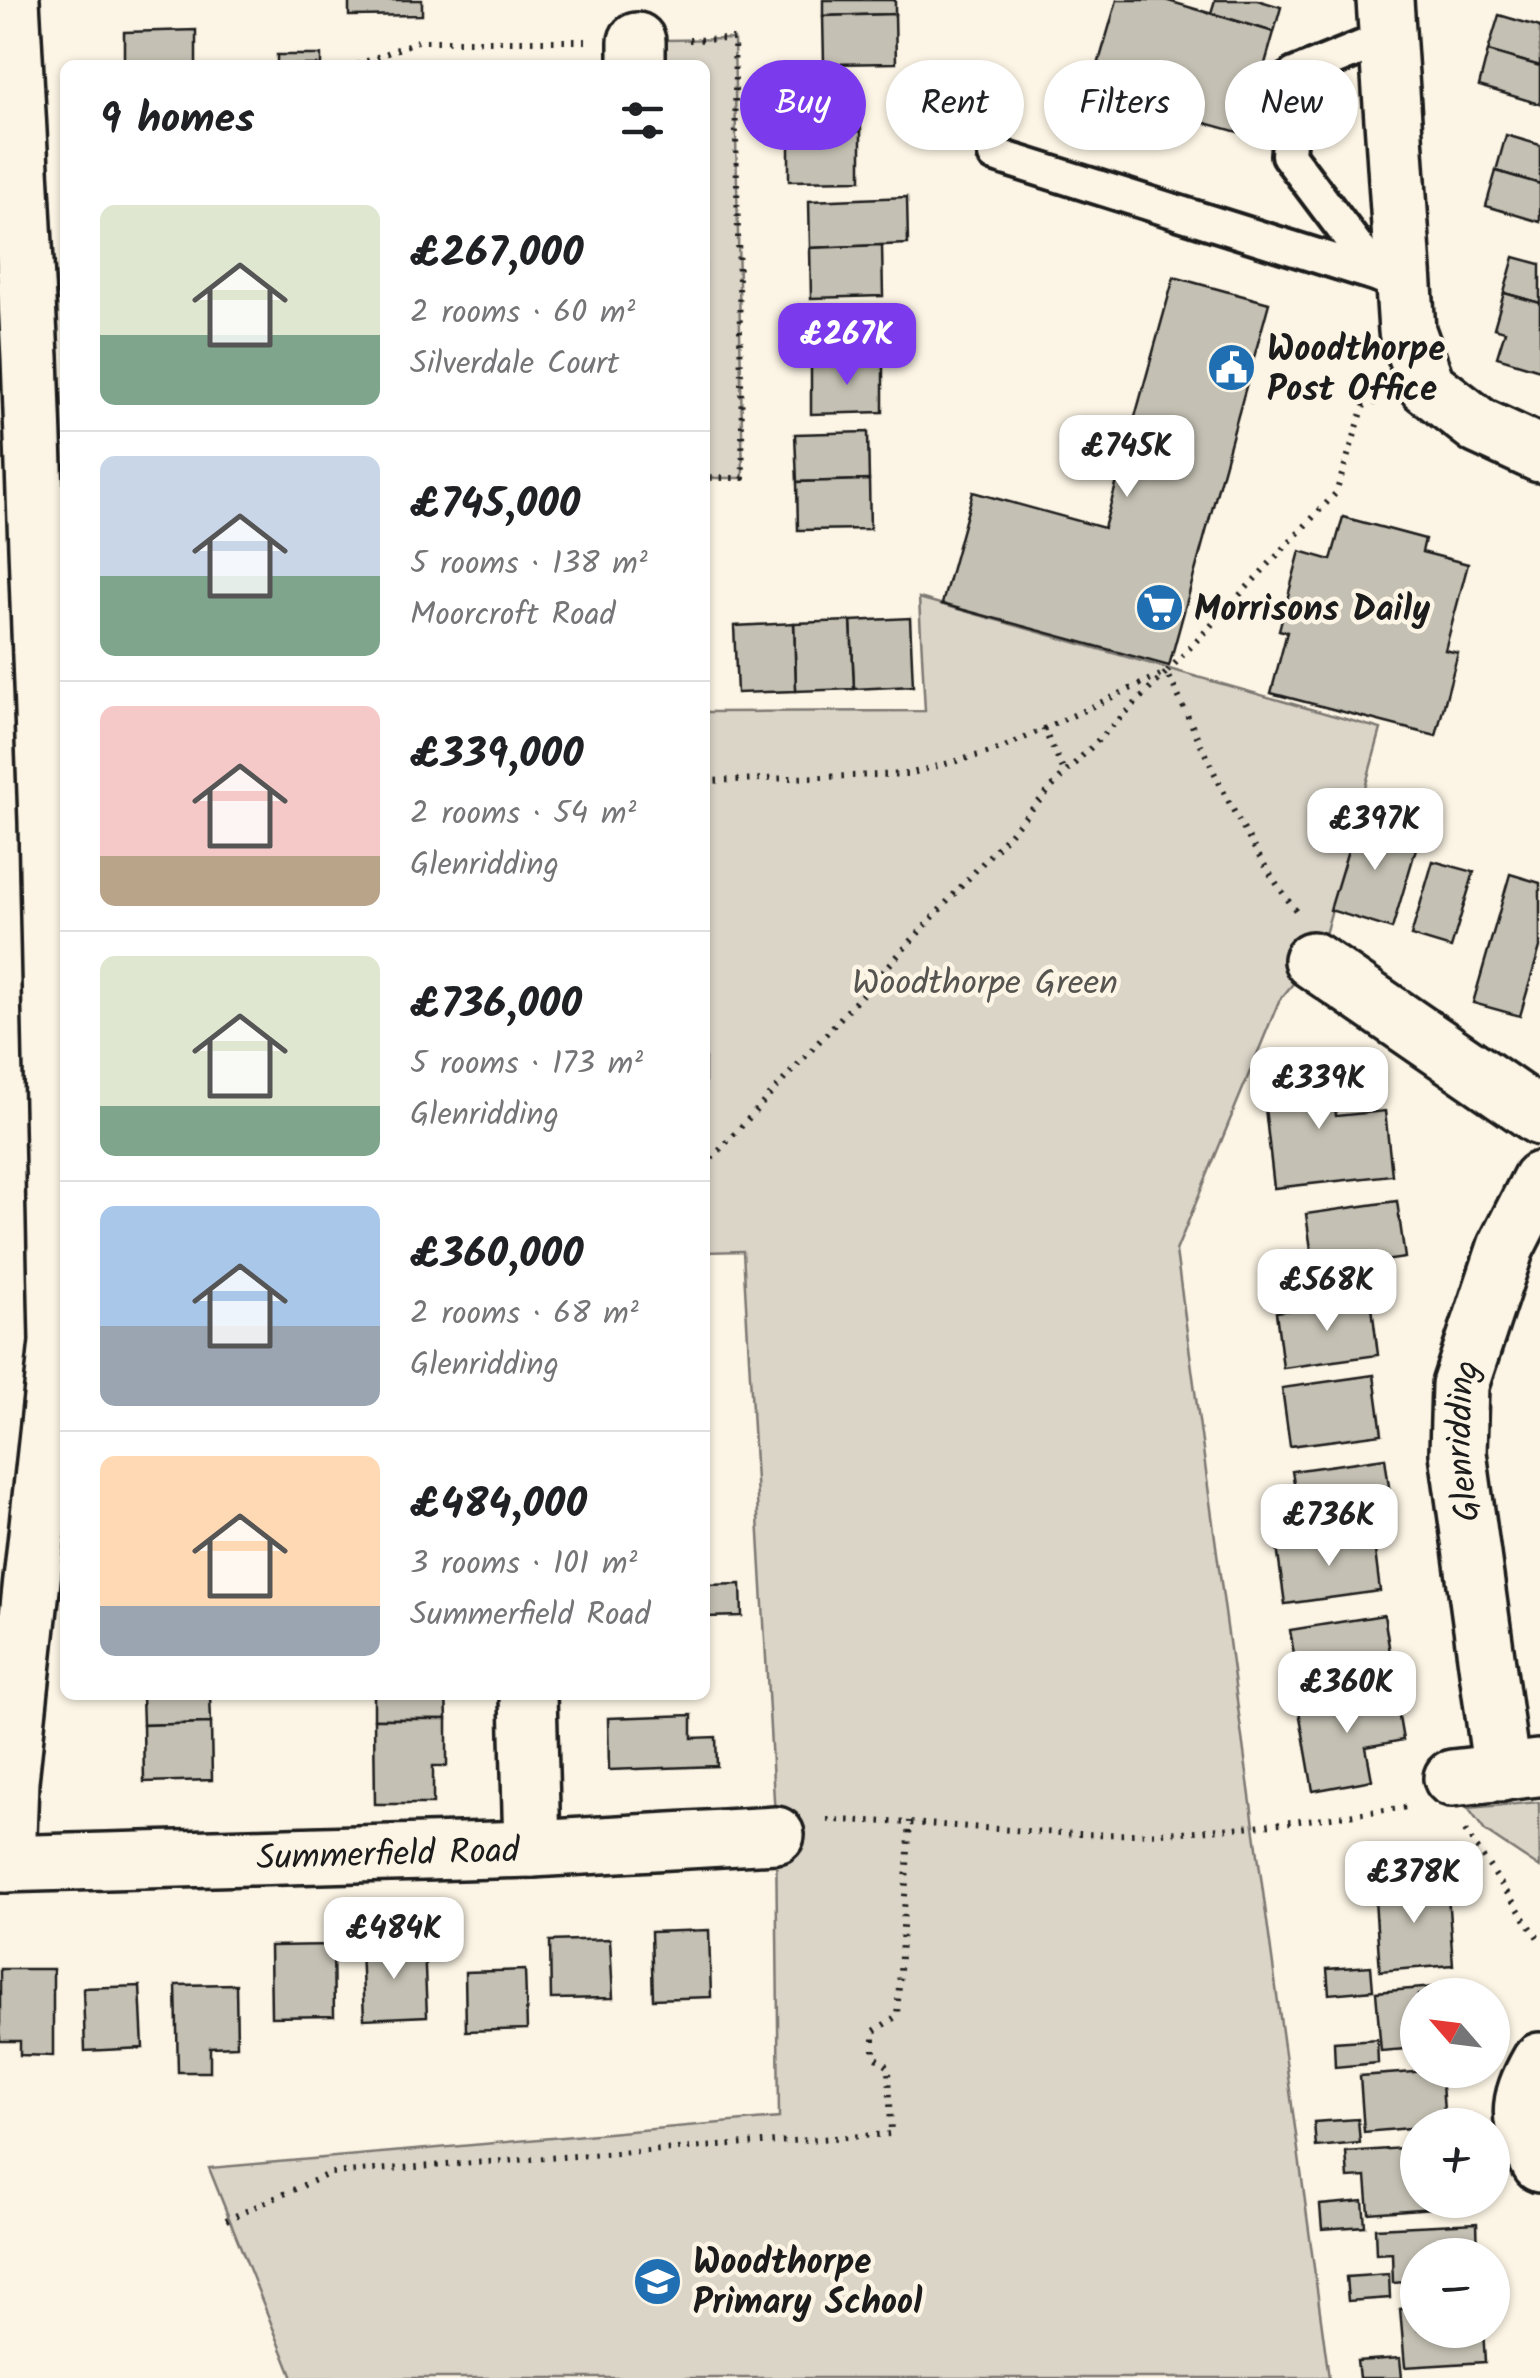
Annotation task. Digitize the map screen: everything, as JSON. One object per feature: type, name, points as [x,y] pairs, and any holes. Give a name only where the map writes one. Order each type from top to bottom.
[{"type":"street","points":[[3,1864],[58,1342],[24,821],[47,357],[11,0]]},
{"type":"street","points":[[1387,19],[1391,280],[1407,331],[1427,386],[1479,426],[1540,454]]},
{"type":"street","points":[[1312,960],[1540,1118]]},
{"type":"street","name":"Glenridding","points":[[1485,1780],[1458,1454],[1460,1385],[1506,1247],[1540,1180]]},
{"type":"street","points":[[528,1700],[532,1849]]},
{"type":"street","name":"Summerfield Road","points":[[3,1864],[532,1849],[776,1835]]},
{"type":"street","points":[[1540,2061],[1523,2090],[1523,2133],[1540,2164]]},
{"type":"lane","points":[[1387,19],[1294,75],[1288,155],[1391,280]]},
{"type":"lane","points":[[995,156],[1391,280]]},
{"type":"path","points":[[370,60],[418,41],[637,53],[734,39],[742,478],[710,478]]},
{"type":"path","points":[[710,1161],[1065,774],[1336,493],[1364,406],[1427,386]]},
{"type":"path","points":[[710,782],[908,774],[998,750],[1167,672]]},
{"type":"path","points":[[1167,672],[1236,818],[1274,882],[1318,938],[1312,960]]},
{"type":"path","points":[[1044,728],[1065,774]]},
{"type":"path","points":[[776,1835],[776,1819],[910,1821],[1082,1834],[1262,1827],[1485,1780],[1540,1941]]},
{"type":"path","points":[[226,2220],[330,2173],[891,2134],[889,2066],[874,2056],[874,2031],[898,2016],[910,1821]]},
{"type":"green space","points":[[734,39],[743,478],[710,478],[710,60],[664,60],[664,40]]},
{"type":"green space","name":"Woodthorpe Green","points":[[919,598],[1381,729],[1326,931],[1312,960],[1279,1001],[1176,1251],[1329,2378],[293,2378],[209,2168],[779,2118],[776,1835],[743,1251],[710,1252],[710,712],[925,711]]},
{"type":"green space","points":[[1539,1802],[1540,1868],[1485,1831],[1468,1808]]},
{"type":"building","points":[[349,0],[422,0],[422,15],[349,16]]},
{"type":"building","points":[[823,0],[895,0],[895,14],[823,16]]},
{"type":"building","points":[[1117,0],[1165,0],[1274,32],[1266,60],[1225,60],[1225,128],[1205,123],[1205,60],[1100,60]]},
{"type":"building","points":[[1215,0],[1257,0],[1281,7],[1274,32],[1211,13]]},
{"type":"building","points":[[895,14],[896,60],[866,63],[866,60],[824,60],[823,16]]},
{"type":"building","points":[[1499,15],[1540,27],[1540,66],[1488,51]]},
{"type":"building","points":[[196,30],[196,60],[124,60],[124,32]]},
{"type":"building","points":[[1488,51],[1540,66],[1540,104],[1479,86]]},
{"type":"building","points":[[277,55],[321,55],[321,60],[277,60]]},
{"type":"building","points":[[1506,135],[1540,145],[1540,184],[1496,171]]},
{"type":"building","points":[[789,150],[861,150],[861,180],[789,181]]},
{"type":"building","points":[[1496,171],[1540,184],[1540,222],[1486,206]]},
{"type":"building","points":[[907,197],[908,244],[810,248],[809,201]]},
{"type":"building","points":[[882,245],[883,296],[811,298],[810,248]]},
{"type":"building","points":[[1514,257],[1540,264],[1540,303],[1504,293]]},
{"type":"building","points":[[1174,277],[1269,303],[1169,666],[942,604],[973,492],[1104,528]]},
{"type":"building","points":[[1504,293],[1540,303],[1540,370],[1497,357],[1505,331],[1494,328]]},
{"type":"building","points":[[882,316],[883,363],[811,365],[809,317]]},
{"type":"building","points":[[883,363],[883,412],[811,414],[811,365]]},
{"type":"building","points":[[868,432],[869,480],[797,482],[795,434]]},
{"type":"building","points":[[869,480],[870,529],[798,530],[797,482]]},
{"type":"building","points":[[1343,517],[1425,539],[1422,552],[1468,564],[1445,650],[1458,653],[1436,736],[1271,693],[1287,632],[1279,630],[1300,551],[1331,560]]},
{"type":"building","points":[[910,618],[913,686],[854,689],[851,621]]},
{"type":"building","points":[[851,621],[854,689],[796,691],[794,623]]},
{"type":"building","points":[[794,623],[796,691],[737,693],[734,626]]},
{"type":"building","points":[[1358,817],[1420,835],[1392,929],[1330,910]]},
{"type":"building","points":[[1433,861],[1474,872],[1451,948],[1411,936]]},
{"type":"building","points":[[1510,874],[1540,883],[1540,947],[1520,1016],[1473,1003]]},
{"type":"building","points":[[1330,1064],[1336,1116],[1385,1111],[1392,1175],[1274,1188],[1261,1072]]},
{"type":"building","points":[[1397,1201],[1405,1258],[1314,1271],[1306,1214]]},
{"type":"building","points":[[1371,1299],[1378,1355],[1283,1368],[1276,1312]]},
{"type":"building","points":[[1374,1375],[1382,1434],[1290,1446],[1282,1388]]},
{"type":"building","points":[[1385,1458],[1392,1508],[1280,1524],[1276,1498],[1296,1496],[1292,1471]]},
{"type":"building","points":[[1373,1535],[1380,1591],[1285,1604],[1277,1547]]},
{"type":"building","points":[[741,1584],[742,1616],[710,1617],[710,1585]]},
{"type":"building","points":[[1384,1615],[1392,1665],[1298,1679],[1290,1630]]},
{"type":"building","points":[[1394,1688],[1403,1740],[1366,1747],[1372,1780],[1313,1791],[1298,1705]]},
{"type":"building","points":[[142,1700],[210,1700],[211,1723],[143,1725]]},
{"type":"building","points":[[374,1700],[446,1700],[447,1719],[374,1719]]},
{"type":"building","points":[[692,1715],[692,1738],[716,1737],[717,1766],[609,1770],[608,1718]]},
{"type":"building","points":[[374,1719],[447,1719],[447,1766],[433,1766],[433,1804],[375,1804]]},
{"type":"building","points":[[211,1723],[212,1780],[144,1782],[143,1725]]},
{"type":"building","points":[[1447,1880],[1453,1965],[1380,1971],[1374,1886]]},
{"type":"building","points":[[709,1930],[711,1997],[653,1999],[651,1932]]},
{"type":"building","points":[[610,1939],[613,1998],[551,1999],[550,1941]]},
{"type":"building","points":[[333,1945],[334,2016],[271,2017],[270,1946]]},
{"type":"building","points":[[424,1946],[427,2016],[364,2019],[361,1948]]},
{"type":"building","points":[[1371,1966],[1373,1990],[1329,1994],[1327,1969]]},
{"type":"building","points":[[0,1969],[53,1969],[53,2056],[20,2055],[20,2041],[0,2041]]},
{"type":"building","points":[[525,1970],[527,2029],[466,2031],[465,1972]]},
{"type":"building","points":[[236,1984],[237,2046],[210,2047],[210,2072],[178,2072],[176,1985]]},
{"type":"building","points":[[140,1986],[143,2048],[85,2051],[83,1988]]},
{"type":"building","points":[[1400,1990],[1400,2049],[1381,2051],[1376,1992]]},
{"type":"building","points":[[1377,2039],[1378,2063],[1335,2067],[1334,2042]]},
{"type":"building","points":[[1400,2073],[1400,2088],[1442,2088],[1444,2108],[1400,2108],[1400,2129],[1364,2132],[1360,2076]]},
{"type":"building","points":[[1358,2119],[1360,2143],[1316,2147],[1314,2122]]},
{"type":"building","points":[[1400,2148],[1400,2211],[1369,2213],[1366,2177],[1348,2178],[1346,2152]]},
{"type":"building","points":[[1363,2201],[1365,2226],[1322,2229],[1320,2205]]},
{"type":"building","points":[[1477,2223],[1477,2238],[1400,2238],[1400,2282],[1393,2283],[1392,2253],[1376,2254],[1375,2228]]},
{"type":"building","points":[[1389,2274],[1390,2298],[1348,2301],[1346,2277]]},
{"type":"building","points":[[1403,2348],[1484,2348],[1485,2362],[1405,2367]]},
{"type":"building","points":[[1400,2358],[1402,2378],[1359,2378],[1357,2361]]},
{"type":"place","name":"Woodthorpe Post Office","points":[[1232,368]]},
{"type":"place","name":"Morrisons Daily","points":[[1159,608]]},
{"type":"place","name":"Woodthorpe Primary School","points":[[658,2281]]}]
